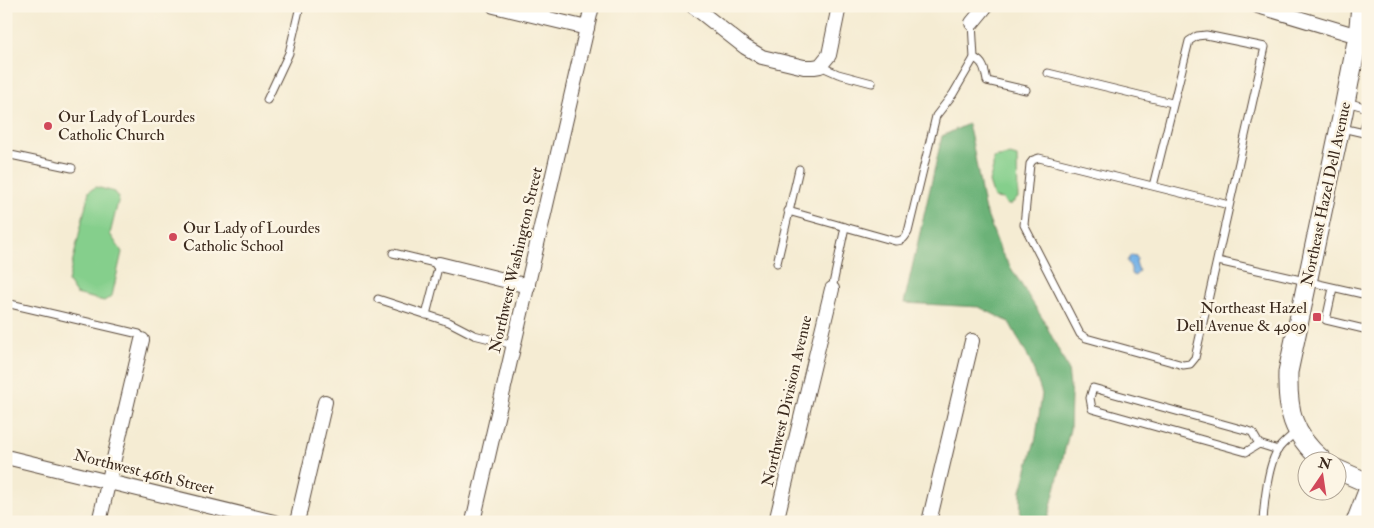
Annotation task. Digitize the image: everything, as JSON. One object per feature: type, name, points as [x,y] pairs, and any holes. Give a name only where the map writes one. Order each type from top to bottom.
[{"type":"street","points":[[494,6],[587,28]]},
{"type":"street","name":"Northwest Washington Street","points":[[474,522],[592,6]]},
{"type":"street","points":[[693,6],[745,47],[762,57],[804,67],[820,66],[829,55],[839,6]]},
{"type":"street","points":[[972,22],[986,6]]},
{"type":"street","points":[[1258,6],[1273,8],[1358,36]]},
{"type":"street","name":"Northeast Hazel Dell Avenue","points":[[1310,450],[1296,432],[1291,416],[1287,397],[1288,372],[1345,102],[1358,36],[1361,6]]},
{"type":"street","points":[[439,264],[528,286]]},
{"type":"street","name":"Northwest Division Avenue","points":[[776,522],[832,289]]},
{"type":"street","points":[[99,522],[142,340]]},
{"type":"street","points":[[930,522],[972,341]]},
{"type":"street","points":[[297,522],[325,402]]},
{"type":"street","name":"Northwest 46th Street","points":[[6,457],[274,522]]},
{"type":"street","points":[[1346,473],[1368,483]]},
{"type":"street","points":[[1356,522],[1368,491]]},
{"type":"lane","points":[[267,100],[289,53],[300,6]]},
{"type":"lane","points":[[788,211],[895,241],[900,241],[904,238],[908,232],[936,116],[953,94],[974,58],[972,22]]},
{"type":"lane","points":[[1153,186],[1187,44],[1194,37],[1206,35],[1265,47],[1195,358],[1190,364],[1182,365],[1086,338],[1080,334],[1024,225],[1030,163],[1035,158],[1041,158],[1153,186],[1229,205]]},
{"type":"lane","points":[[974,58],[979,60],[984,66],[987,81],[1026,90]]},
{"type":"lane","points":[[820,66],[838,74],[872,83]]},
{"type":"lane","points":[[1048,72],[1172,104]]},
{"type":"lane","points":[[1345,102],[1368,108]]},
{"type":"lane","points":[[1340,127],[1366,134],[1368,116]]},
{"type":"lane","points":[[6,154],[72,168]]},
{"type":"lane","points":[[777,263],[799,169]]},
{"type":"lane","points":[[832,289],[845,227]]},
{"type":"lane","points":[[393,253],[439,264],[426,314]]},
{"type":"lane","points":[[1218,261],[1367,295]]},
{"type":"lane","points":[[1333,288],[1326,320],[1368,330]]},
{"type":"lane","points":[[378,299],[449,322],[474,335],[514,345]]},
{"type":"lane","points":[[6,303],[139,334],[142,340]]},
{"type":"lane","points":[[1259,444],[1246,452],[1092,408],[1090,398],[1092,388],[1252,432],[1259,444],[1278,450]]},
{"type":"lane","points":[[1263,522],[1267,488],[1278,450],[1296,432]]},
{"type":"green space","points":[[968,124],[984,207],[1001,252],[1044,321],[1068,369],[1071,396],[1070,429],[1047,522],[1020,522],[1021,491],[1036,437],[1042,394],[1030,360],[1009,322],[979,307],[904,303],[942,136]]},
{"type":"green space","points":[[1010,155],[1017,157],[1018,198],[1007,205],[1003,199],[994,198],[989,182],[993,168],[993,158]]},
{"type":"green space","points":[[96,187],[115,192],[119,198],[110,234],[122,252],[112,296],[104,301],[76,294],[68,282],[89,191]]},
{"type":"water","points":[[1131,255],[1136,256],[1137,259],[1139,271],[1135,276],[1131,274],[1131,268],[1127,261]]},
{"type":"place","name":"Our Lady of Lourdes Catholic Church","points":[[48,126]]},
{"type":"place","name":"Our Lady of Lourdes Catholic School","points":[[173,237]]},
{"type":"place","name":"Northeast Hazel Dell Avenue & 4909","points":[[1317,317]]}]
